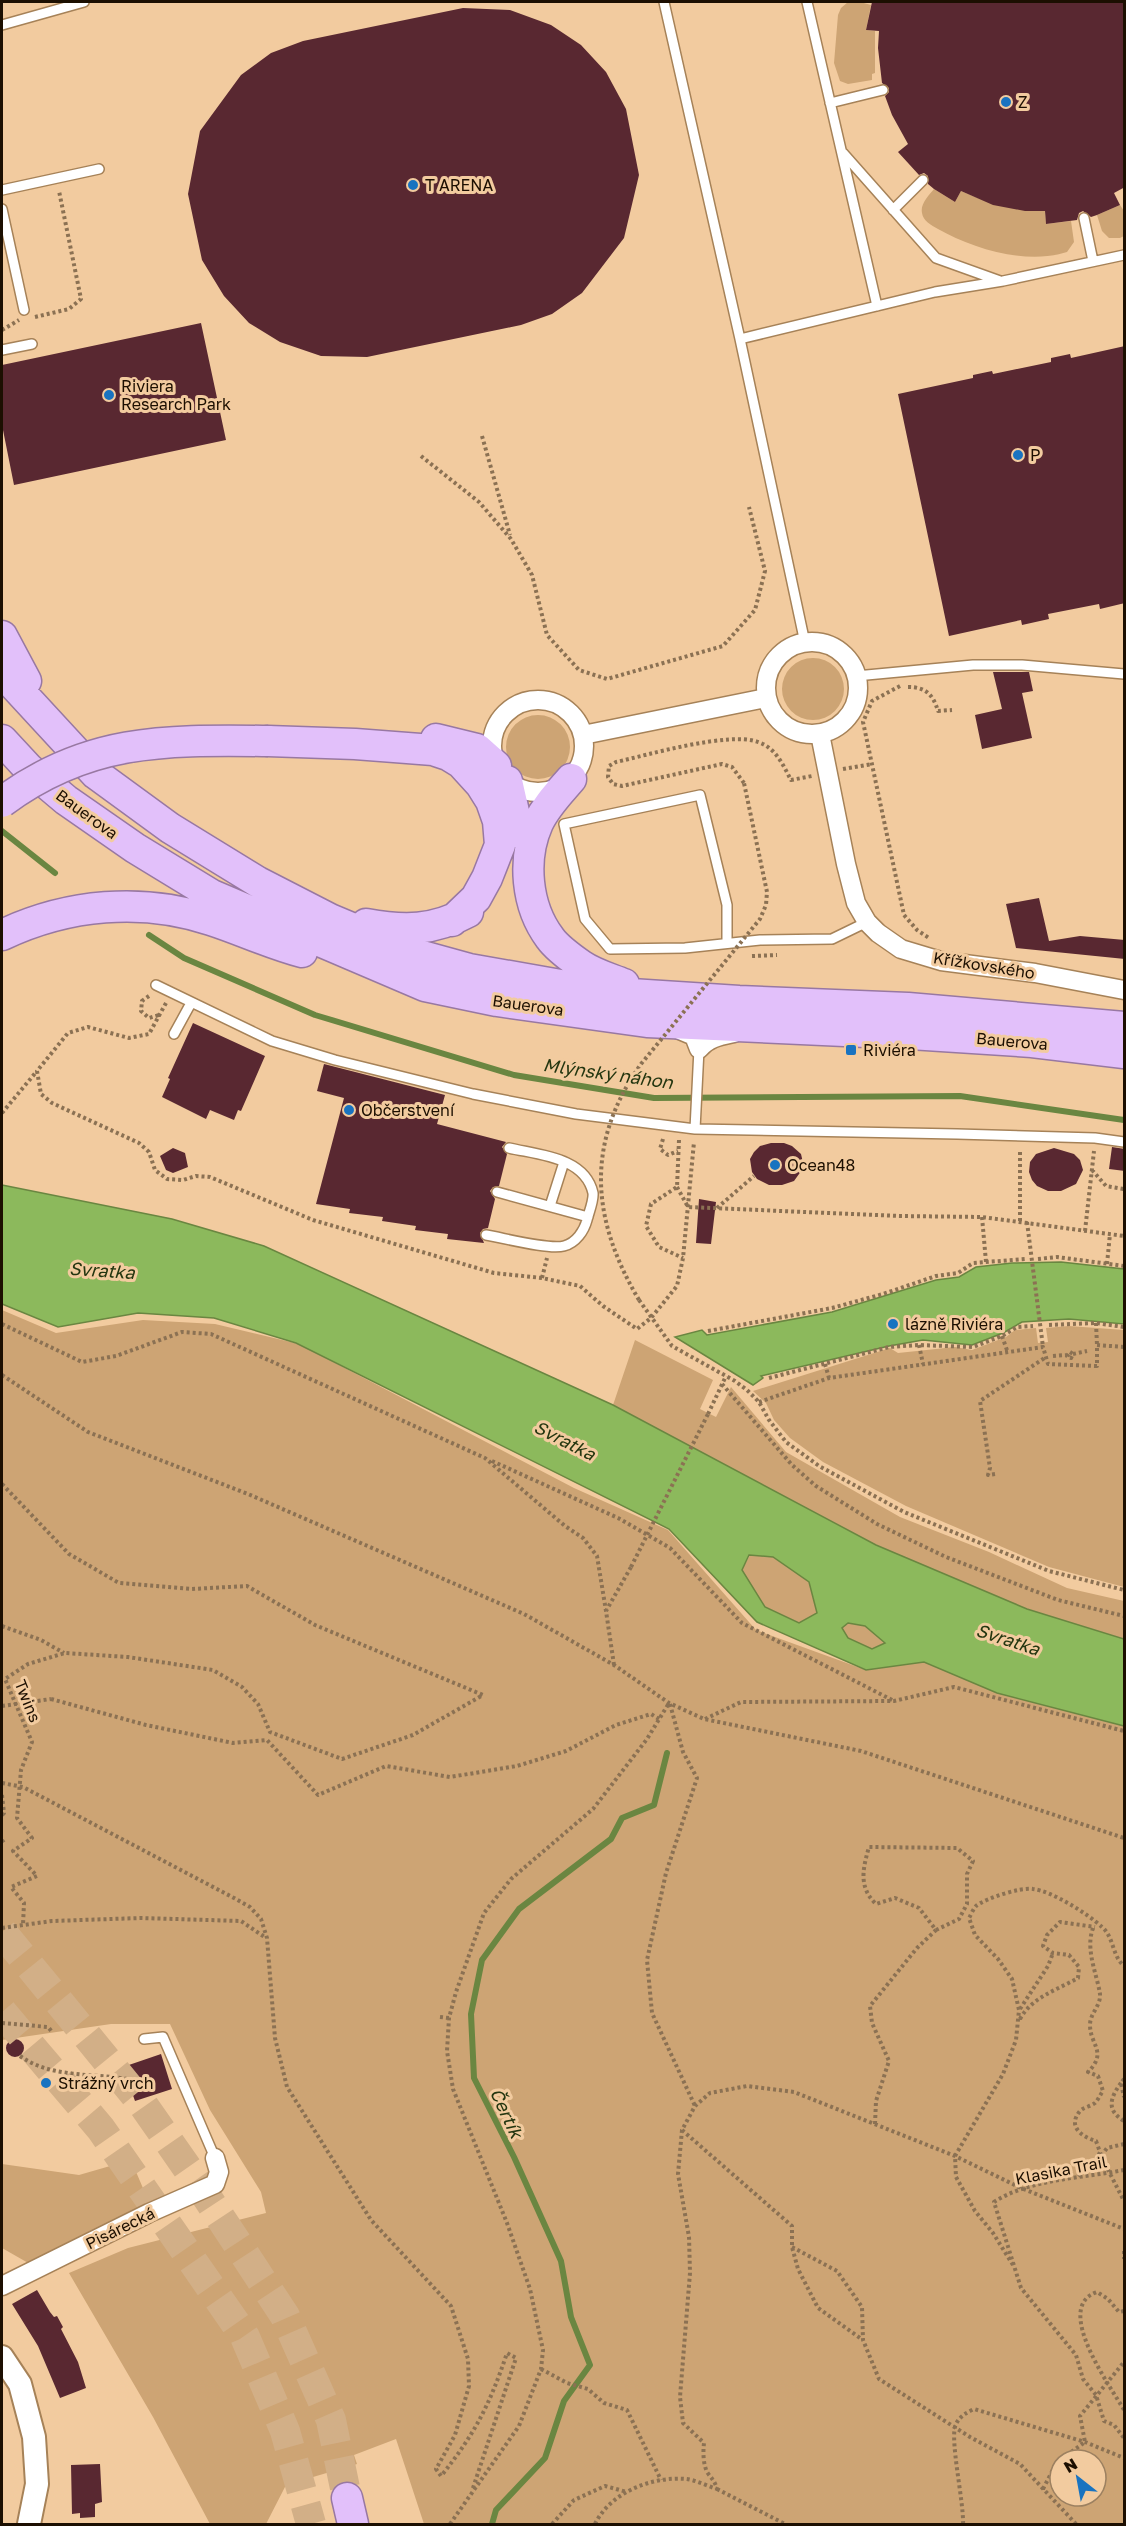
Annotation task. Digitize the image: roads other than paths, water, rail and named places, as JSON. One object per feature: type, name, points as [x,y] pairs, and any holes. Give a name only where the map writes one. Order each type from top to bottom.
[{"type":"highway","points":[[2,636],[51,726]]},
{"type":"highway","points":[[2,666],[13,684],[96,774],[170,828],[258,882],[330,919],[411,953],[469,969],[600,992],[649,1009],[908,1008],[1125,1027]]},
{"type":"highway","points":[[330,919],[385,928],[425,928],[452,921],[483,904],[497,889],[510,865],[516,839],[514,812],[501,773],[477,749],[442,739],[355,744]]},
{"type":"highway","name":"Bauerova","points":[[2,740],[28,768],[66,800],[135,848],[212,895],[425,986],[497,1001],[649,1009],[764,1028],[977,1038],[1125,1053]]},
{"type":"highway","points":[[2,802],[29,783],[57,768],[95,754],[119,748],[170,741],[268,741],[433,750],[448,755],[460,763],[481,785],[491,801],[498,821],[500,845],[487,878],[476,898],[452,921]]},
{"type":"highway","points":[[571,779],[549,805],[538,823],[528,857],[530,888],[540,922],[551,940],[583,967],[649,1009]]},
{"type":"highway","points":[[2,935],[53,915],[93,908],[137,906],[170,910],[210,920],[285,948],[425,986]]},
{"type":"street","points":[[806,643],[821,643],[835,648],[847,658],[856,676],[858,687],[856,702],[849,716],[838,727],[820,734],[809,735],[794,731],[781,723],[771,712],[766,698],[768,675],[779,656],[791,647],[806,643]]},
{"type":"street","points":[[583,735],[766,698]]},
{"type":"street","points":[[541,699],[556,702],[573,716],[583,735],[584,750],[580,766],[571,779],[560,787],[539,792],[518,788],[501,773],[491,750],[492,734],[500,719],[512,707],[526,700],[541,699]]},
{"type":"street","name":"Křížkovského","points":[[820,734],[856,903],[867,922],[878,933],[901,949],[941,961],[1035,973],[1125,990]]},
{"type":"street","points":[[649,1009],[694,1036],[699,1049],[718,1036],[764,1028]]},
{"type":"street","name":"Pisárecká","points":[[2,2286],[139,2218],[215,2184],[219,2172],[215,2158]]},
{"type":"street","points":[[2,2357],[20,2384],[34,2437],[37,2484],[29,2524]]},
{"type":"lane","points":[[2,25],[84,2]]},
{"type":"lane","points":[[664,2],[806,643]]},
{"type":"lane","points":[[807,2],[877,306]]},
{"type":"lane","points":[[830,102],[883,90]]},
{"type":"lane","points":[[842,151],[936,258],[1003,281]]},
{"type":"lane","points":[[2,190],[99,169]]},
{"type":"lane","points":[[893,210],[923,180]]},
{"type":"lane","points":[[2,208],[24,310]]},
{"type":"lane","points":[[1084,218],[1093,261]]},
{"type":"lane","points":[[740,339],[935,292],[1003,281],[1125,255]]},
{"type":"lane","points":[[2,350],[32,344]]},
{"type":"lane","points":[[856,676],[973,665],[1022,665],[1125,674]]},
{"type":"lane","points":[[727,943],[727,905],[700,795],[564,824],[585,919],[610,949],[685,948],[727,943],[832,939],[867,922]]},
{"type":"lane","points":[[156,985],[272,1041],[335,1060],[473,1094],[576,1114],[695,1129],[1095,1138],[1125,1142]]},
{"type":"lane","points":[[174,1034],[191,1003]]},
{"type":"lane","points":[[695,1129],[699,1049]]},
{"type":"lane","points":[[486,1236],[564,1246],[576,1239],[584,1230],[588,1216],[593,1195],[585,1175],[572,1164],[509,1148]]},
{"type":"lane","points":[[550,1206],[564,1162]]},
{"type":"lane","points":[[497,1192],[588,1216]]},
{"type":"lane","points":[[144,2039],[163,2037],[215,2158]]},
{"type":"water","name":"Svratka","points":[[2,1185],[172,1219],[264,1246],[613,1405],[876,1545],[1027,1609],[1124,1639],[1124,1726],[997,1693],[924,1662],[866,1670],[757,1622],[669,1529],[296,1343],[214,1318],[138,1313],[58,1327],[2,1304]],"holes":[[[749,1555],[773,1557],[809,1582],[817,1613],[799,1623],[765,1607],[742,1570]],[[848,1623],[865,1626],[885,1643],[872,1649],[848,1638],[842,1628]]]},
{"type":"water","name":"lázně Riviéra","points":[[1061,1262],[1124,1269],[1124,1324],[1069,1319],[1022,1322],[1003,1333],[972,1345],[923,1340],[889,1346],[761,1376],[763,1378],[753,1385],[675,1337],[702,1330],[707,1335],[832,1312],[936,1280],[959,1277],[976,1267],[1012,1263]]},
{"type":"waterway","name":"Mlýnský náhon","points":[[2,831],[55,873]]},
{"type":"waterway","name":"Mlýnský náhon","points":[[149,935],[184,958],[315,1015],[514,1075],[654,1098],[960,1096],[1124,1120]]},
{"type":"waterway","name":"Čertík","points":[[492,2524],[496,2510],[545,2458],[564,2401],[590,2365],[571,2317],[561,2261],[514,2157],[474,2078],[471,2014],[482,1960],[519,1909],[611,1839],[622,1818],[654,1805],[667,1753]]},
{"type":"tunnel","points":[[2,1932],[144,2106],[285,2316],[331,2420],[347,2498]]},
{"type":"tunnel","points":[[2,2012],[101,2129],[245,2337],[285,2431],[311,2524]]},
{"type":"place","name":"Z","points":[[1006,102]]},
{"type":"place","name":"T ARENA","points":[[413,185]]},
{"type":"place","name":"Riviera Research Park","points":[[109,395]]},
{"type":"place","name":"P","points":[[1018,455]]},
{"type":"place","name":"Riviéra","points":[[851,1050]]},
{"type":"place","name":"Občerstvení","points":[[349,1110]]},
{"type":"place","name":"Ocean48","points":[[775,1165]]},
{"type":"place","name":"lázně Riviéra","points":[[893,1324]]},
{"type":"place","name":"Strážný vrch","points":[[46,2083]]}]
